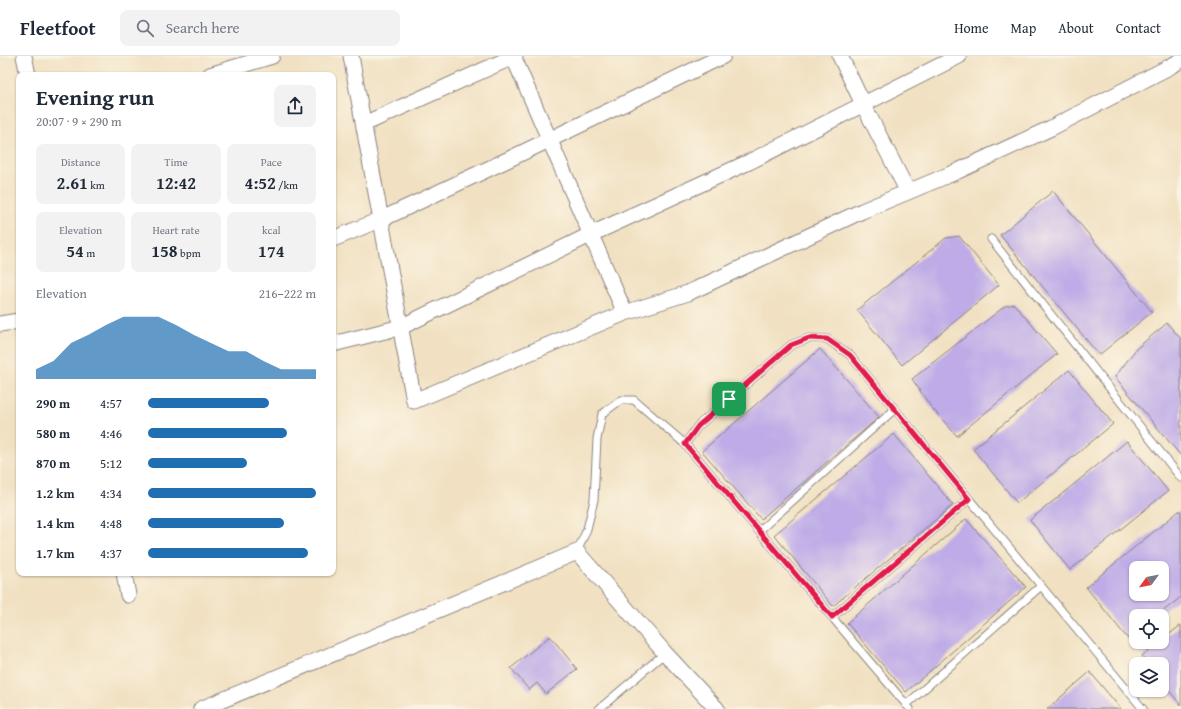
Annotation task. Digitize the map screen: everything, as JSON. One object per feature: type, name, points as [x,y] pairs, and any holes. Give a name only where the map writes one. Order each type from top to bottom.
[{"type":"street","points":[[24,56],[27,72]]},
{"type":"street","points":[[238,71],[272,56]]},
{"type":"street","points":[[352,56],[414,401],[625,313],[688,293],[862,211],[958,171],[1051,128],[1181,60]]},
{"type":"street","points":[[364,124],[514,56],[625,313]]},
{"type":"street","points":[[336,238],[382,219],[723,56]]},
{"type":"street","points":[[840,56],[908,192]]},
{"type":"street","points":[[336,343],[401,327],[591,235],[749,162],[959,56]]},
{"type":"street","points":[[0,324],[16,321]]},
{"type":"street","points":[[201,709],[577,552],[665,653],[717,709]]},
{"type":"street","points":[[125,576],[128,595]]},
{"type":"lane","points":[[991,239],[1181,478]]},
{"type":"lane","points":[[685,444],[698,426],[791,345],[809,338],[827,339],[850,355],[1143,709]]},
{"type":"lane","points":[[577,552],[587,529],[594,500],[597,439],[602,414],[621,400],[634,400],[685,444],[908,707],[1041,586]]},
{"type":"lane","points":[[759,531],[895,409]]},
{"type":"lane","points":[[832,617],[969,499]]},
{"type":"lane","points":[[599,709],[665,653]]},
{"type":"building","points":[[1053,191],[1152,312],[1099,355],[1000,235]]},
{"type":"building","points":[[959,236],[999,285],[902,365],[857,310],[946,238]]},
{"type":"building","points":[[1014,304],[1057,354],[957,436],[931,407],[912,379],[1005,306]]},
{"type":"building","points":[[1167,323],[1181,339],[1181,456],[1115,377],[1136,349]]},
{"type":"building","points":[[820,349],[879,417],[761,519],[702,451]]},
{"type":"building","points":[[1069,370],[1113,424],[1017,503],[973,449]]},
{"type":"building","points":[[894,434],[953,505],[833,606],[774,535]]},
{"type":"building","points":[[1127,441],[1168,491],[1070,570],[1030,520]]},
{"type":"building","points":[[1179,511],[1181,511],[1181,597],[1166,609],[1129,609],[1128,639],[1086,587]]},
{"type":"building","points":[[966,519],[1026,587],[906,692],[847,623]]},
{"type":"building","points":[[1181,625],[1181,705],[1169,690],[1169,657],[1142,656],[1150,649],[1169,649],[1169,634]]},
{"type":"building","points":[[550,636],[577,669],[546,694],[537,683],[529,690],[511,668]]},
{"type":"building","points":[[1090,672],[1121,709],[1047,709]]},
{"type":"route","points":[[809,338],[827,339],[850,355],[969,499],[832,617],[685,444],[698,426],[729,399],[791,345],[809,338]]}]
